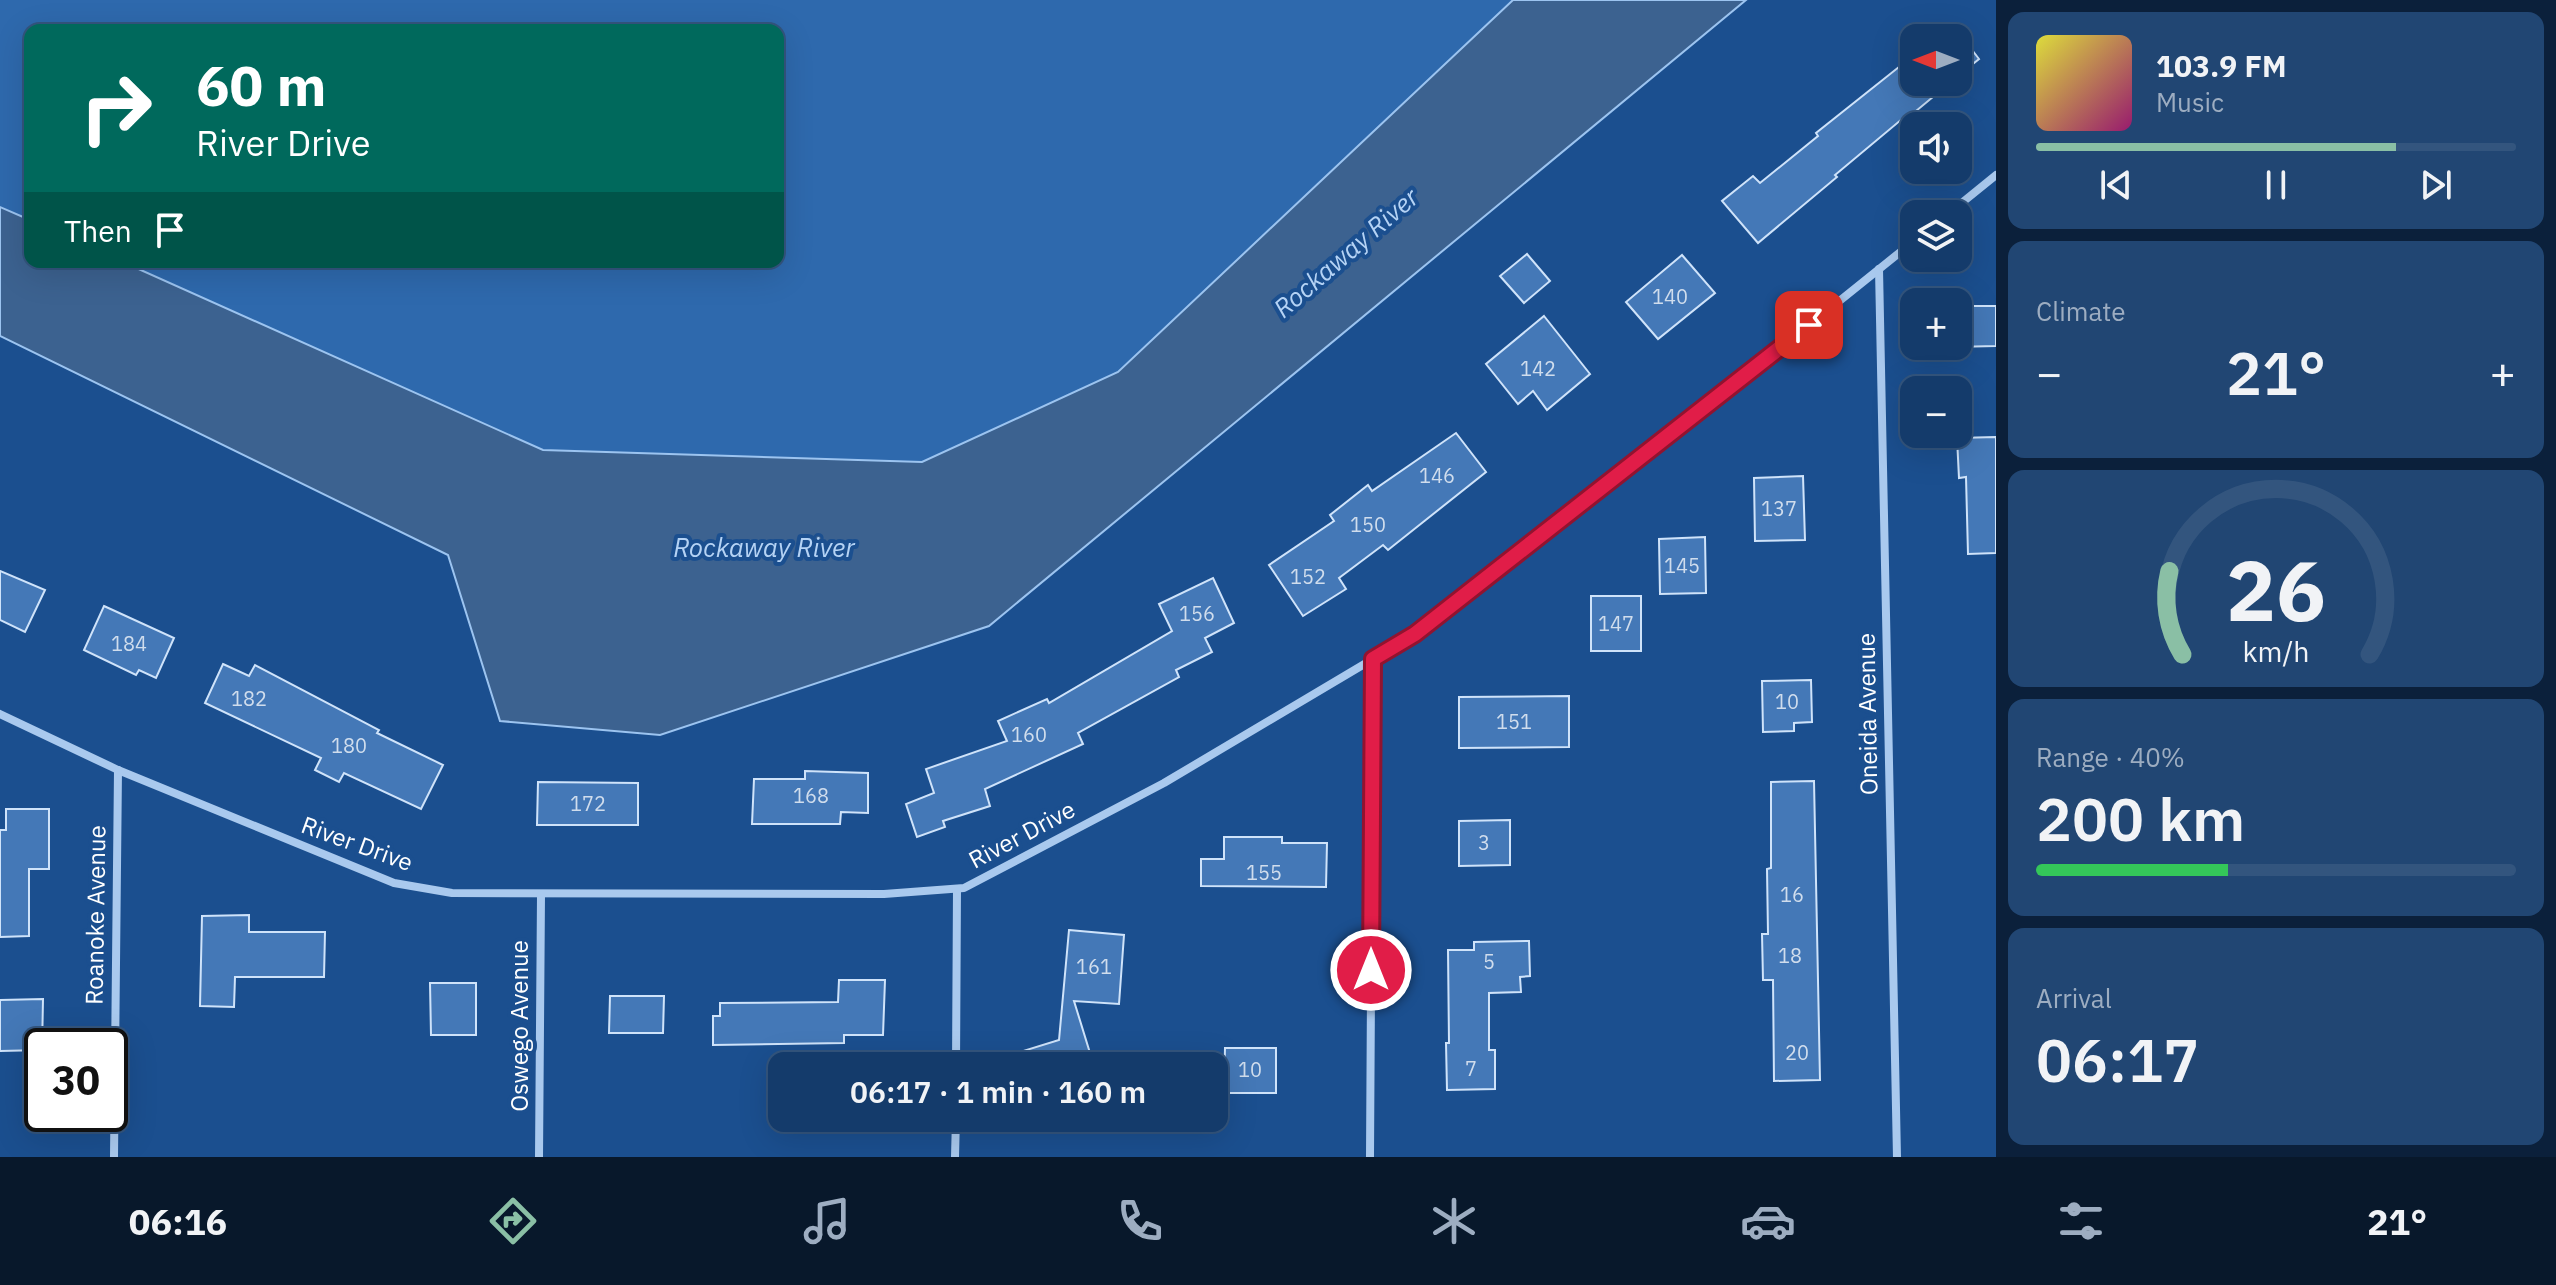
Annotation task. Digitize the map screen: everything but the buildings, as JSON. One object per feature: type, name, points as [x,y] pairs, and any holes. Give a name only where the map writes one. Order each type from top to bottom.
[{"type":"street","points":[[1965,200],[1996,175]]},
{"type":"street","name":"River Drive","points":[[0,714],[118,770],[394,883],[452,893],[541,895],[884,894],[964,888],[1164,783],[1415,634],[1900,252]]},
{"type":"street","name":"Oneida Avenue","points":[[1879,269],[1897,1157]]},
{"type":"street","points":[[1370,1157],[1373,659]]},
{"type":"street","name":"Roanoke Avenue","points":[[114,1157],[118,770]]},
{"type":"street","points":[[956,1052],[957,889]]},
{"type":"street","name":"Oswego Avenue","points":[[539,1157],[541,895]]},
{"type":"street","points":[[955,1157],[956,1132]]},
{"type":"shaded area","points":[[0,0],[1513,0],[1118,372],[922,462],[543,450],[136,268],[784,268],[784,24],[24,24],[24,217],[0,207]]},
{"type":"water","name":"Rockaway River","points":[[1513,0],[1746,0],[989,626],[660,735],[500,721],[448,555],[0,336],[0,207],[24,217],[24,268],[136,268],[543,450],[922,462],[1118,372]]},
{"type":"route","points":[[1371,970],[1373,659],[1415,634],[1809,325]]}]
